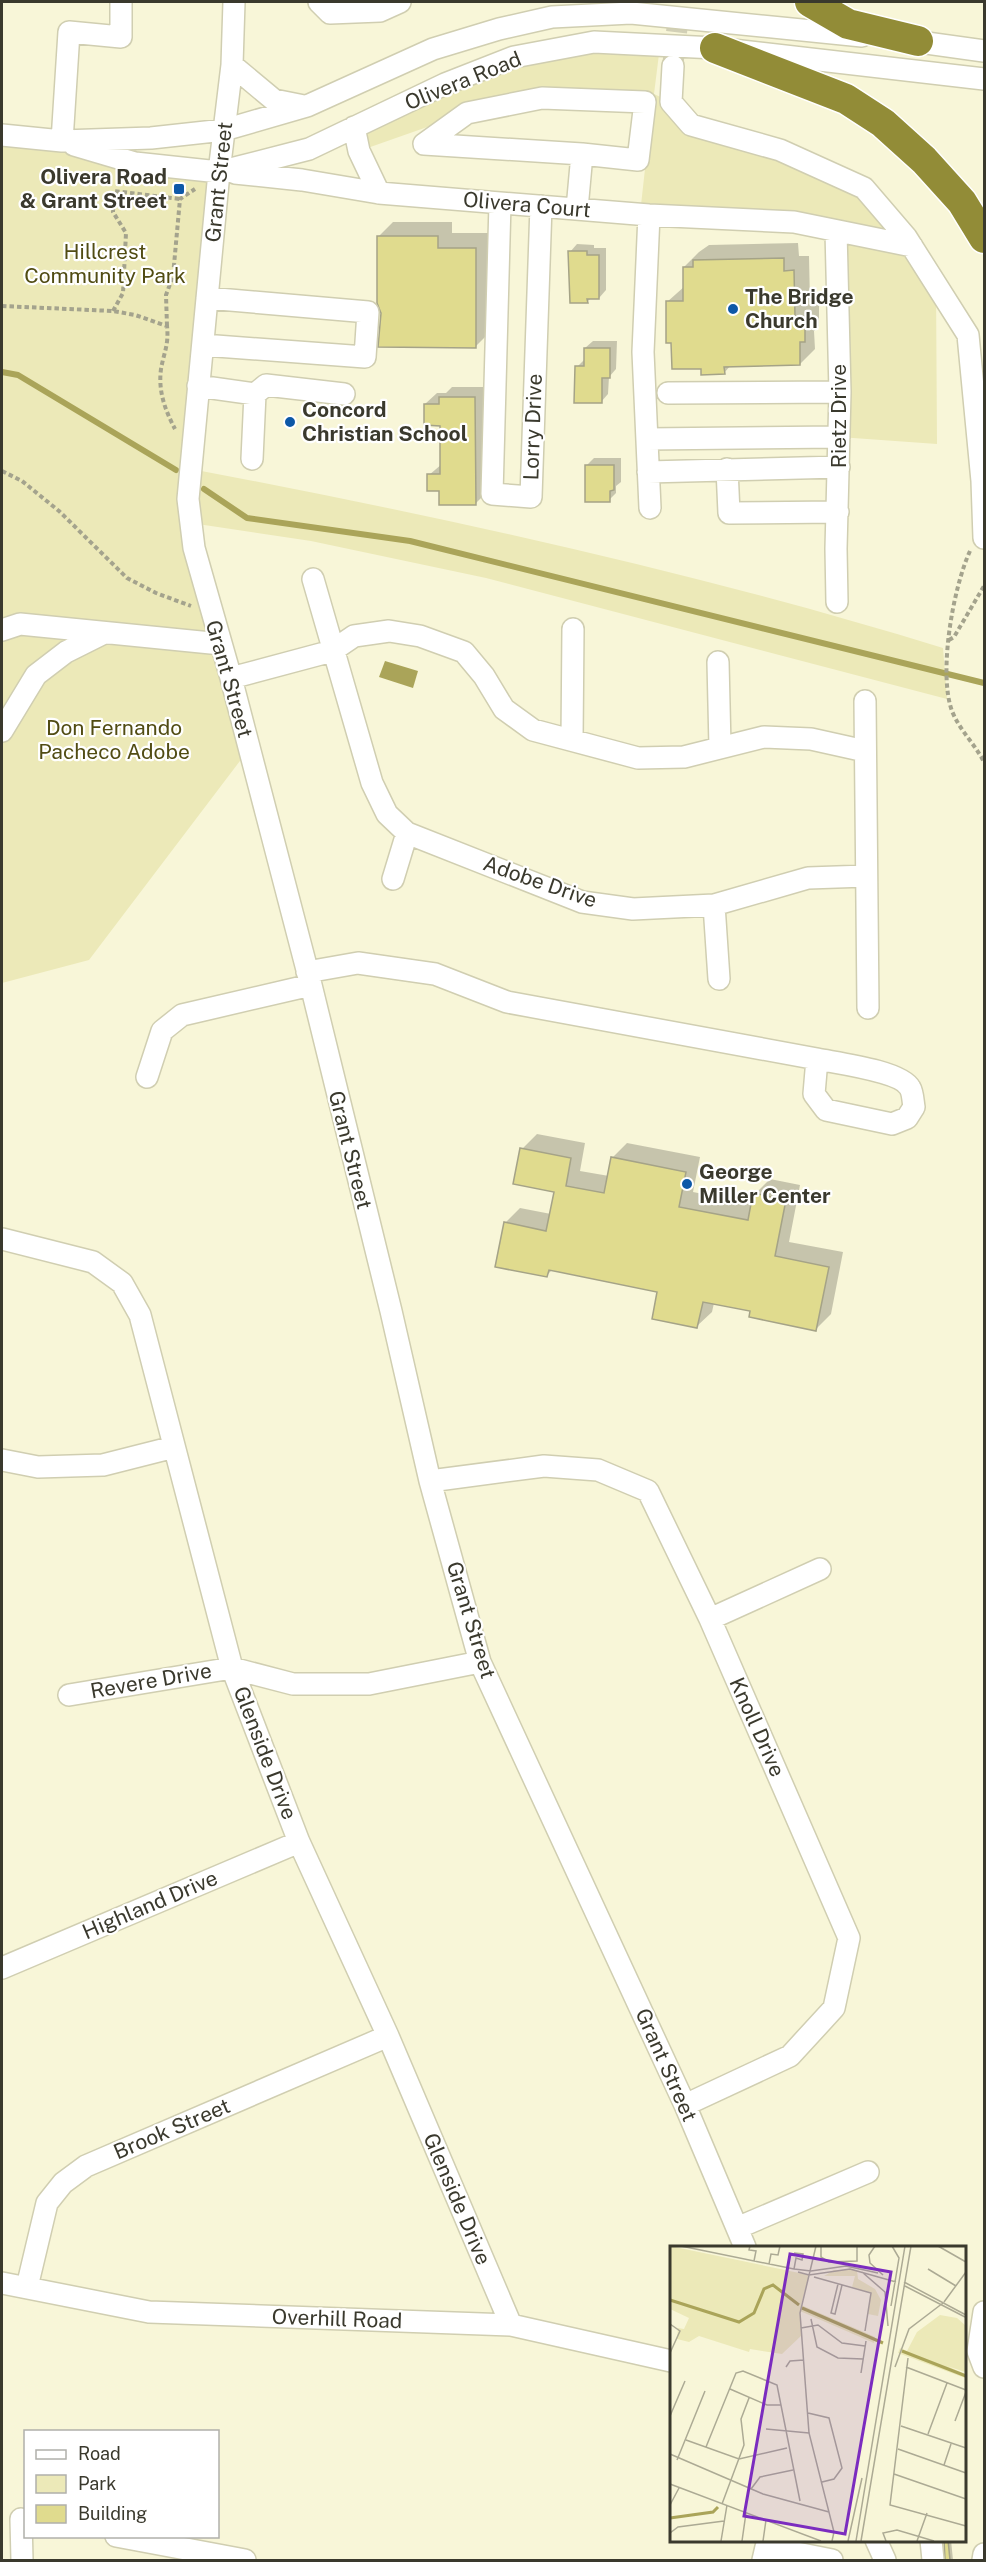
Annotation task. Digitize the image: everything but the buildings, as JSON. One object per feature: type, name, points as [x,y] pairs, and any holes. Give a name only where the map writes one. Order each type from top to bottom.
[{"type":"highway","points":[[810,2],[848,24],[918,41]]},
{"type":"highway","points":[[715,48],[846,99],[883,123],[924,160],[962,202],[984,238]]},
{"type":"street","points":[[62,141],[69,32],[121,37],[121,2]]},
{"type":"street","name":"Grant Street","points":[[234,2],[232,65],[219,172],[188,499],[194,548],[231,678],[309,979],[391,1311],[430,1481],[480,1662],[685,2105],[741,2237]]},
{"type":"street","points":[[319,2],[330,13],[380,11],[400,2]]},
{"type":"street","name":"Olivera Road","points":[[2,135],[62,141],[151,138],[224,130],[307,106],[433,49],[499,29],[552,17],[631,13],[918,41],[984,51]]},
{"type":"street","name":"Olivera Road","points":[[62,141],[97,154],[135,163],[219,172],[309,149],[445,84],[514,57],[594,42],[715,48],[984,79]]},
{"type":"street","points":[[232,65],[274,100],[307,106]]},
{"type":"street","points":[[673,66],[671,102],[691,125],[780,150],[864,188],[912,246],[968,335],[982,481],[984,536]]},
{"type":"street","points":[[542,98],[645,102],[638,160],[582,154],[456,146],[424,144],[467,113],[542,98]]},
{"type":"street","points":[[354,127],[359,151],[379,193]]},
{"type":"street","points":[[577,209],[582,154]]},
{"type":"street","name":"Olivera Court","points":[[219,172],[302,180],[379,193],[650,215],[794,222],[912,246]]},
{"type":"street","name":"Lorry Drive","points":[[500,203],[492,494],[531,497],[541,206]]},
{"type":"street","points":[[650,215],[643,352],[650,507]]},
{"type":"street","name":"Rietz Drive","points":[[836,231],[840,392],[837,602]]},
{"type":"street","points":[[203,345],[365,357],[368,312],[207,298]]},
{"type":"street","points":[[198,386],[255,394],[266,385],[344,394]]},
{"type":"street","points":[[668,393],[840,392]]},
{"type":"street","points":[[252,459],[255,394]]},
{"type":"street","points":[[647,439],[839,437]]},
{"type":"street","points":[[648,472],[839,467]]},
{"type":"street","points":[[727,469],[729,513],[837,512]]},
{"type":"street","name":"Adobe Drive","points":[[313,579],[372,783],[387,814],[407,833],[582,902],[633,909],[714,905],[808,878],[866,876]]},
{"type":"street","points":[[2,632],[20,624],[220,644]]},
{"type":"street","points":[[572,739],[573,628]]},
{"type":"street","points":[[231,678],[332,651],[354,636],[388,631],[420,636],[464,652],[484,676],[504,709],[533,730],[638,758],[684,757],[764,736],[812,739],[865,751]]},
{"type":"street","points":[[2,730],[36,675],[66,652],[104,633]]},
{"type":"street","points":[[718,662],[720,747]]},
{"type":"street","points":[[865,701],[868,1008]]},
{"type":"street","points":[[393,879],[407,833]]},
{"type":"street","points":[[714,905],[719,979]]},
{"type":"street","points":[[147,1077],[162,1031],[182,1015],[358,963],[435,974],[507,1002],[817,1059],[899,1078],[910,1088],[914,1107],[907,1118],[892,1124],[826,1110],[814,1094],[817,1059]]},
{"type":"street","name":"Glenside Drive","points":[[2,1239],[93,1262],[122,1283],[140,1315],[232,1668],[299,1842],[388,2036],[511,2325]]},
{"type":"street","points":[[2,1460],[38,1467],[103,1465],[174,1447]]},
{"type":"street","name":"Knoll Drive","points":[[430,1481],[544,1466],[598,1470],[648,1491],[710,1619],[849,1938],[834,2008],[790,2056],[685,2105]]},
{"type":"street","points":[[710,1619],[820,1569]]},
{"type":"street","name":"Revere Drive","points":[[69,1695],[232,1668],[293,1684],[369,1684],[480,1662]]},
{"type":"street","name":"Highland Drive","points":[[2,1968],[299,1842]]},
{"type":"street","name":"Brook Street","points":[[27,2288],[48,2203],[63,2183],[86,2166],[388,2036]]},
{"type":"street","points":[[741,2237],[868,2172]]},
{"type":"street","name":"Overhill Road","points":[[2,2283],[149,2312],[511,2325],[670,2361]]},
{"type":"street","points":[[984,2312],[978,2350],[984,2367]]},
{"type":"street","points":[[16,2518],[22,2560]]},
{"type":"street","points":[[126,2538],[222,2558],[245,2560]]},
{"type":"street","points":[[876,2541],[885,2560]]},
{"type":"street","points":[[931,2541],[933,2560]]},
{"type":"street","points":[[763,2560],[766,2547],[832,2560]]},
{"type":"street","points":[[983,2560],[984,2554]]},
{"type":"path","points":[[113,311],[123,293],[126,233],[113,212],[114,192],[180,199],[219,172]]},
{"type":"path","points":[[180,199],[173,276],[166,294],[169,343],[162,367],[160,386],[167,415],[192,459]]},
{"type":"path","points":[[2,306],[113,311],[135,315],[167,326]]},
{"type":"path","points":[[2,471],[22,481],[58,511],[128,578],[156,593],[211,614]]},
{"type":"path","points":[[984,536],[970,552],[960,577],[949,641],[947,674],[952,710],[961,730],[978,750],[984,762]]},
{"type":"path","points":[[949,641],[954,637],[984,586]]},
{"type":"green space","points":[[660,46],[654,94],[671,102],[691,125],[864,188],[936,284],[937,444],[839,437],[835,231],[640,214],[652,106],[645,102],[467,113],[359,151],[354,127],[514,57]]},
{"type":"green space","points":[[2,135],[219,172],[191,469],[570,548],[757,595],[943,648],[947,699],[486,578],[311,541],[191,523],[249,749],[89,960],[2,983]]},
{"type":"shaded area","points":[[385,661],[418,671],[413,688],[379,677]]},
{"type":"waterway","points":[[2,372],[18,375],[176,470]]},
{"type":"waterway","points":[[204,489],[247,518],[410,541],[984,683]]},
{"type":"tunnel","points":[[673,63],[680,2]]},
{"type":"place","name":"Olivera Road & Grant Street","points":[[179,189]]},
{"type":"place","name":"The Bridge Church","points":[[733,309]]},
{"type":"place","name":"Concord Christian School","points":[[290,422]]},
{"type":"place","name":"George Miller Center","points":[[687,1184]]},
{"type":"park label","name":"Hillcrest Community Park","points":[[105,264]]},
{"type":"park label","name":"Don Fernando Pacheco Adobe","points":[[114,740]]}]
